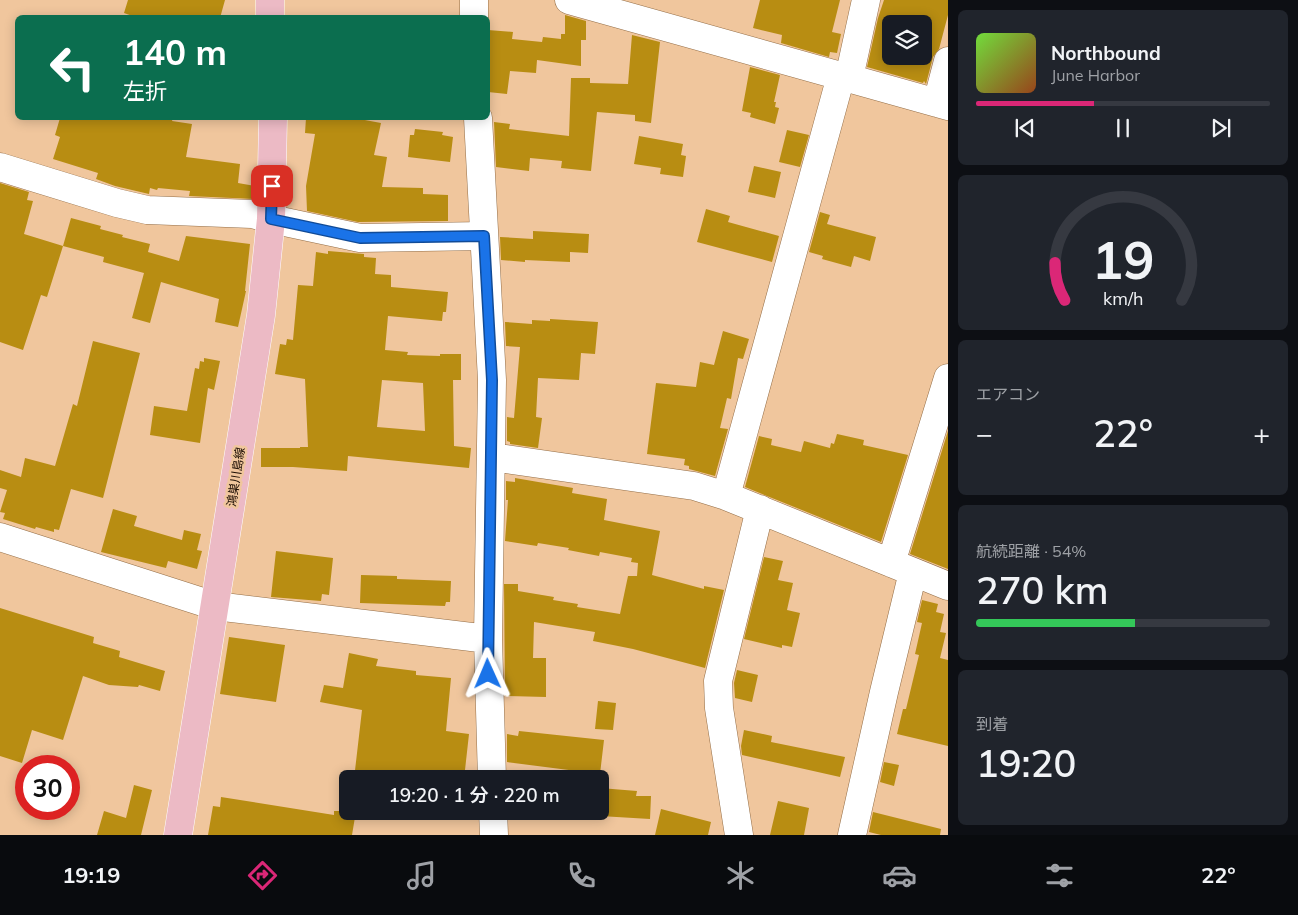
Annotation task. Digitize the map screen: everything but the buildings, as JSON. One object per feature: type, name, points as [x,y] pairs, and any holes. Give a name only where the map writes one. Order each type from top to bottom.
[{"type":"main road","points":[[270,0],[270,15]]},
{"type":"main road","name":"鴻巣川島線","points":[[178,835],[262,315],[271,219],[273,120]]},
{"type":"street","points":[[474,0],[474,15]]},
{"type":"street","points":[[569,0],[942,104],[948,61]]},
{"type":"street","points":[[726,496],[866,0]]},
{"type":"street","points":[[478,120],[492,380],[488,638],[492,770]]},
{"type":"street","points":[[0,166],[117,204],[146,210],[252,214],[360,238],[484,236]]},
{"type":"street","points":[[852,835],[884,692],[902,568],[948,378]]},
{"type":"street","points":[[491,457],[694,486],[726,496],[948,586]]},
{"type":"street","points":[[740,835],[719,708],[718,681],[760,510]]},
{"type":"street","points":[[0,537],[215,606],[488,638]]},
{"type":"street","points":[[493,820],[494,835]]},
{"type":"route","points":[[272,186],[271,219],[360,238],[484,236],[492,380],[488,674]]}]
